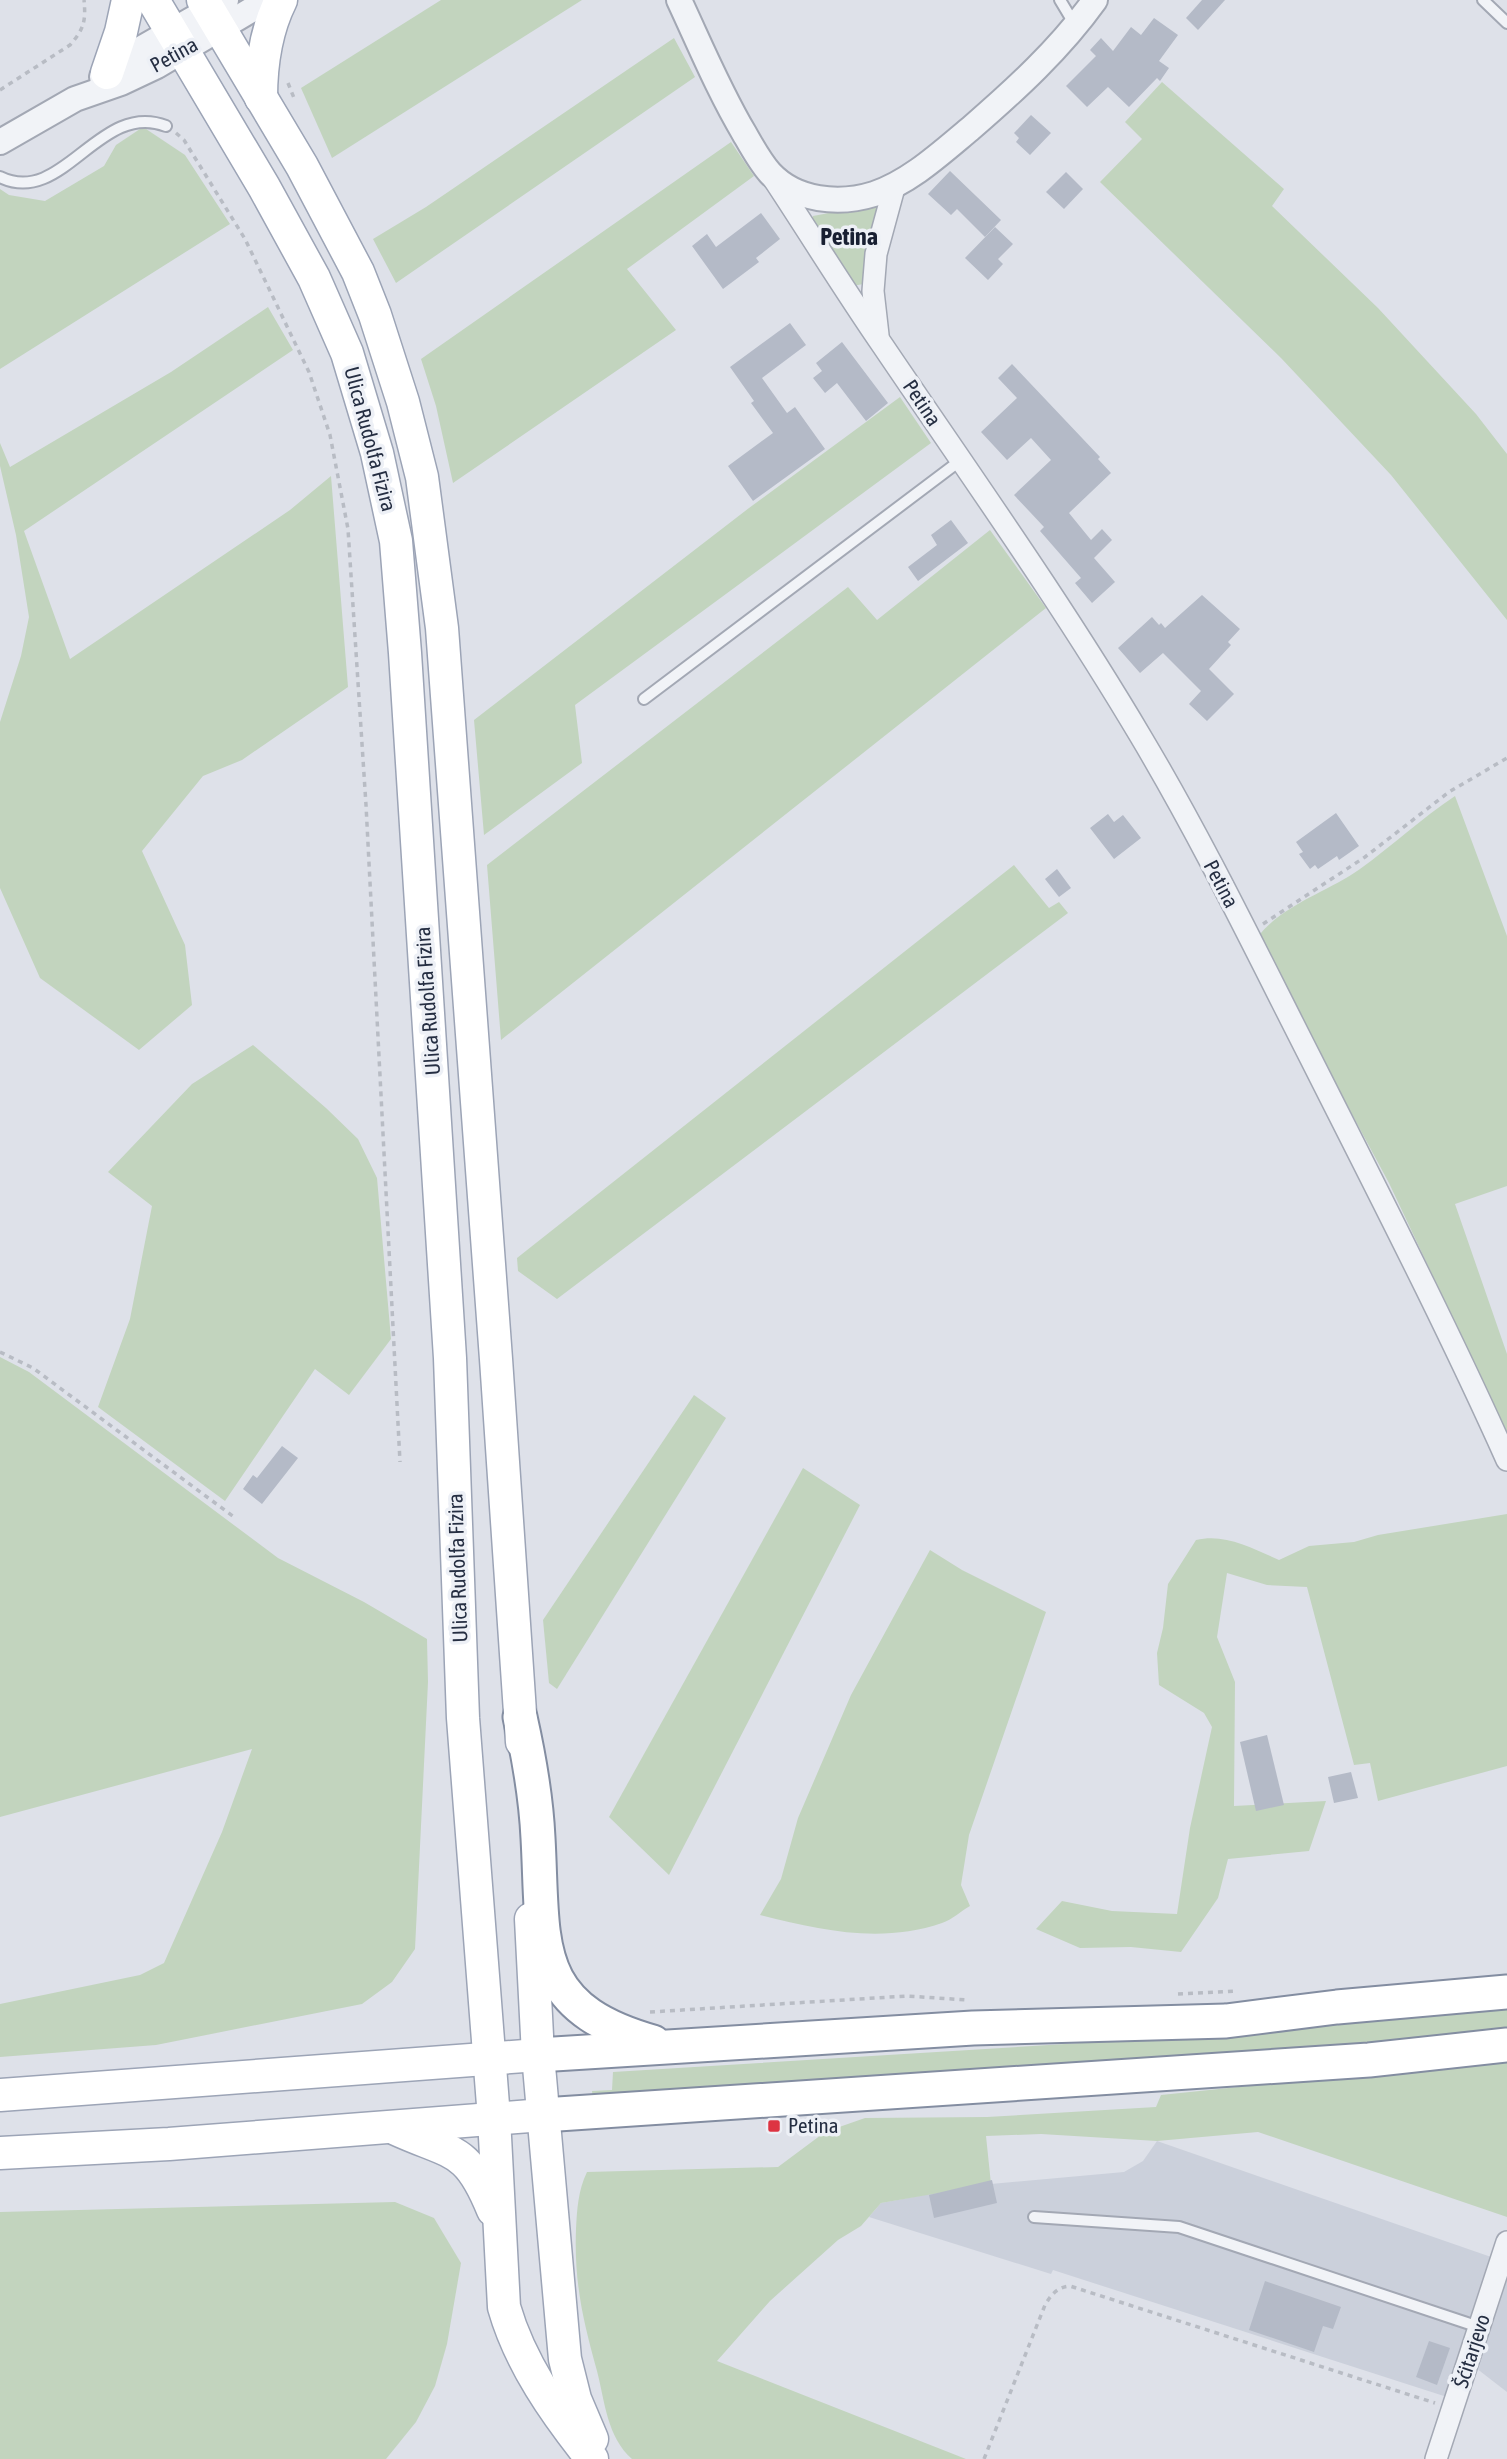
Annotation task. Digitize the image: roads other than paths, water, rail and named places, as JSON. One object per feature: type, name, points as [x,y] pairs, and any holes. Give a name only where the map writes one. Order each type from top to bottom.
[{"type":"highway","points":[[520,1717],[534,1781],[542,1922],[552,1973],[574,2003],[596,2020],[617,2031],[672,2048]]},
{"type":"highway","points":[[538,2055],[973,2028],[1226,2021],[1337,2007],[1507,1992]]},
{"type":"highway","points":[[543,2115],[1356,2061],[1507,2045]]},
{"type":"main road","points":[[107,73],[121,32],[128,0]]},
{"type":"main road","name":"Ulica Rudolfa Fizira","points":[[153,0],[264,187],[314,278],[342,340],[377,453],[396,541],[450,1345],[463,1717],[494,2118],[504,2306],[512,2333],[528,2366],[554,2408],[592,2459]]},
{"type":"main road","points":[[261,98],[263,58],[272,20],[281,0]]},
{"type":"main road","name":"Ulica Rudolfa Fizira","points":[[214,10],[358,272],[403,402],[422,477],[442,628],[496,1359],[520,1717],[538,2055],[565,2359],[575,2399],[602,2459]]},
{"type":"main road","points":[[0,2095],[538,2055]]},
{"type":"main road","points":[[0,2153],[169,2144],[543,2115]]},
{"type":"main road","points":[[389,2125],[443,2147],[464,2160],[485,2189],[501,2229]]},
{"type":"street","name":"Petina","points":[[0,142],[75,99],[142,73],[214,10],[268,0]]},
{"type":"street","name":"Petina","points":[[679,0],[734,117],[879,341],[1018,540],[1143,740],[1245,931],[1456,1348],[1507,1460]]},
{"type":"street","name":"Petina","points":[[770,173],[799,193],[835,200],[858,198],[895,184],[941,154],[982,118],[1059,45],[1095,0]]},
{"type":"street","name":"Petina","points":[[75,99],[137,51],[178,41]]},
{"type":"street","name":"Petina","points":[[879,341],[873,291],[876,254],[895,184]]},
{"type":"street","name":"Šćitarjevo","points":[[1436,2459],[1507,2242]]},
{"type":"lane","points":[[1060,0],[1076,26]]},
{"type":"lane","points":[[1483,0],[1507,23]]},
{"type":"lane","points":[[0,177],[23,184],[46,178],[125,123],[152,120],[166,126]]},
{"type":"lane","points":[[644,699],[961,460]]},
{"type":"lane","points":[[1034,2217],[1179,2227],[1479,2327]]},
{"type":"place","name":"Petina","points":[[774,2126]]},
{"type":"district","name":"Petina","points":[[849,237]]}]
